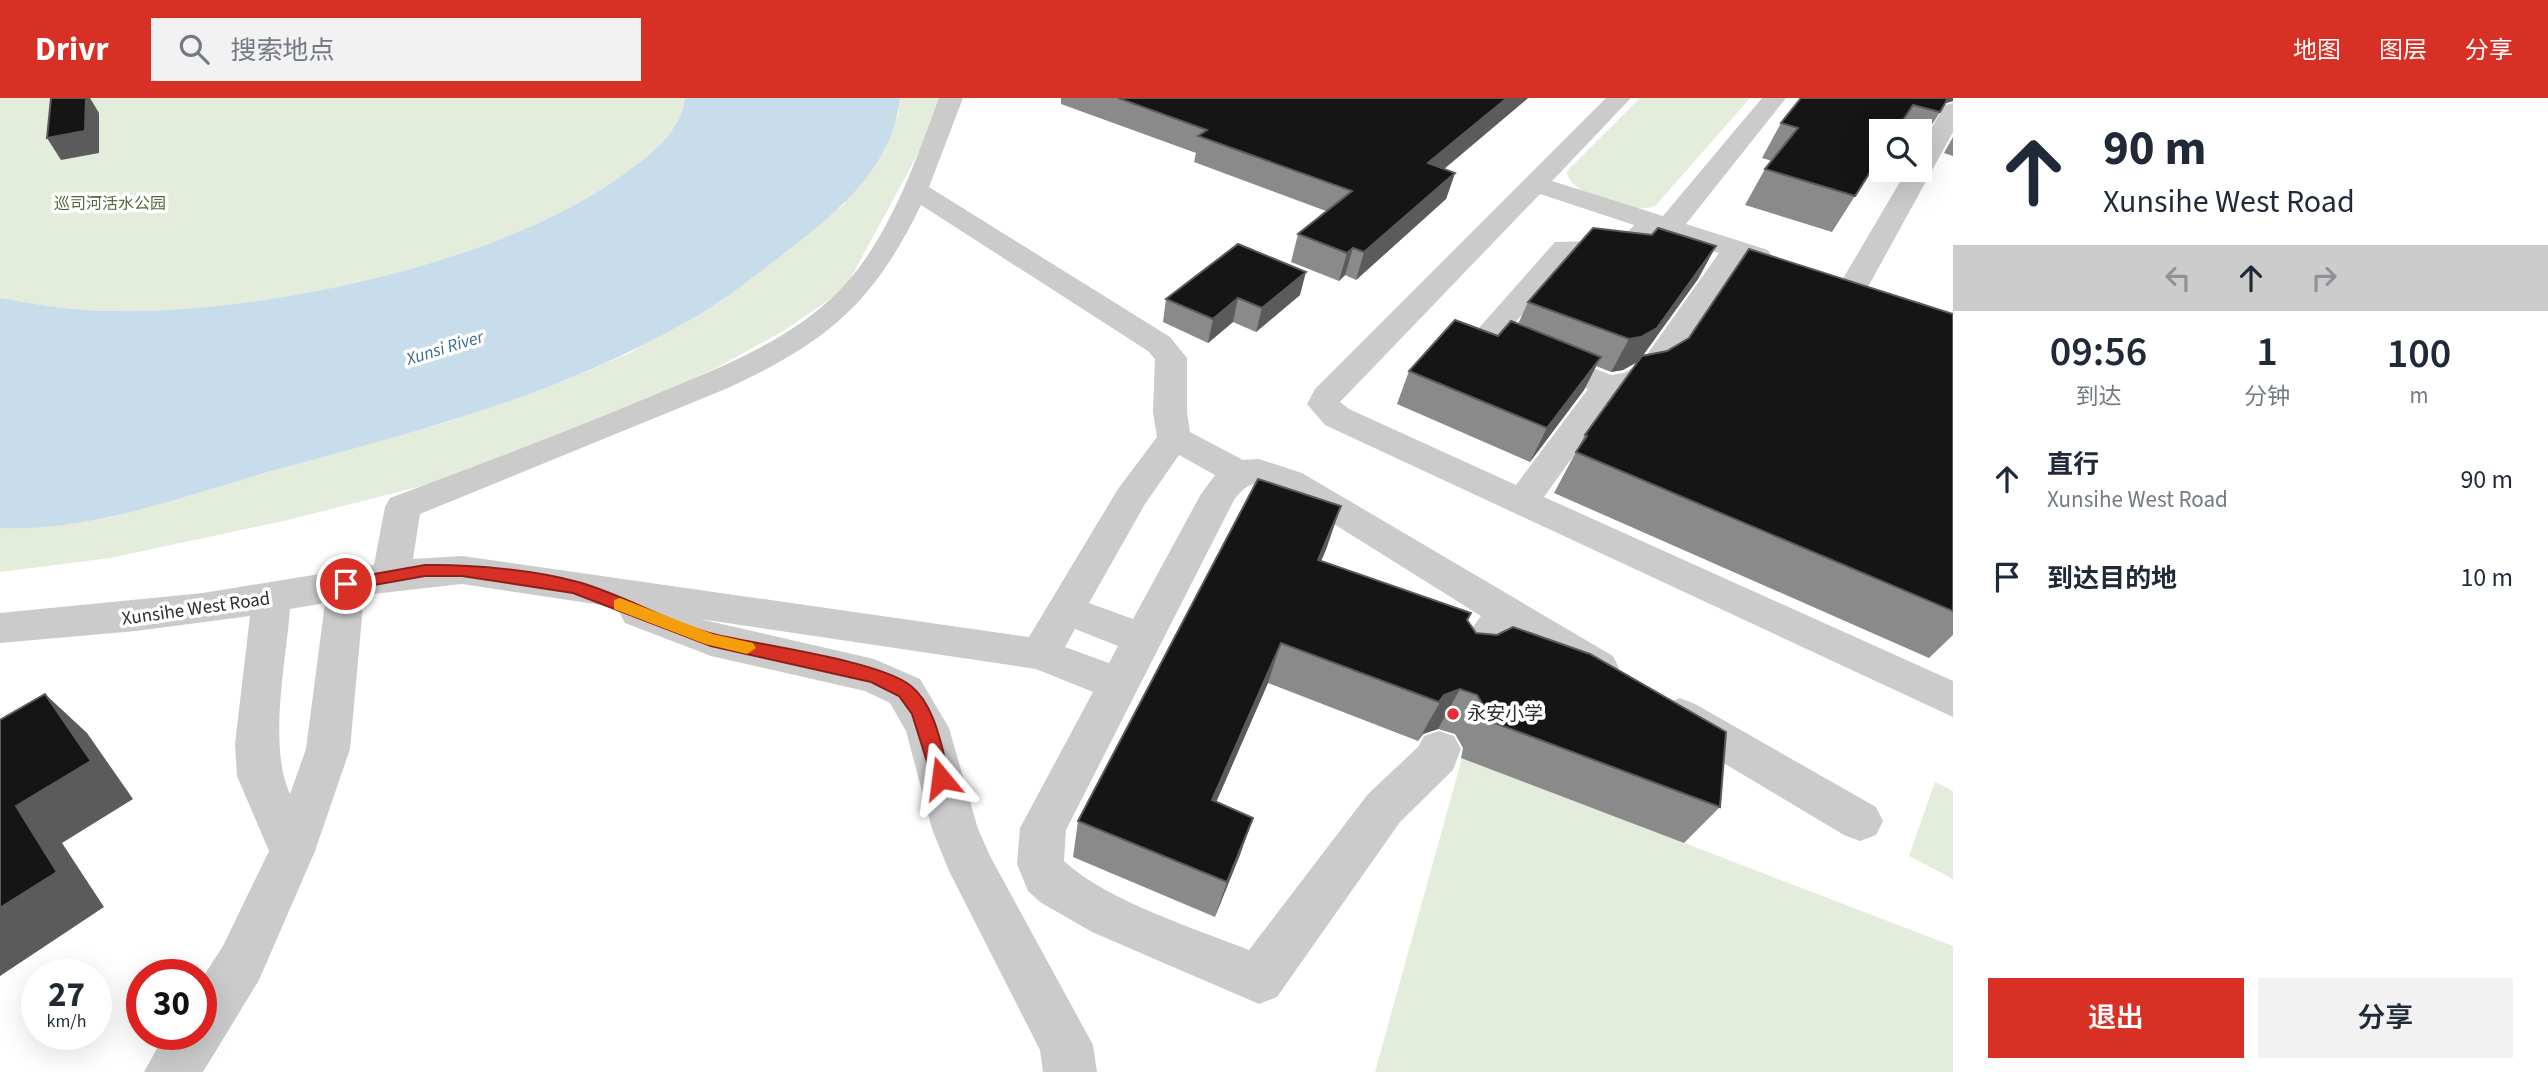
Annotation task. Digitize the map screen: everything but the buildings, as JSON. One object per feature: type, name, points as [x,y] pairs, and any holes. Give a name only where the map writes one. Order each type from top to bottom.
[{"type":"street","points":[[391,577],[403,507],[637,416],[716,381],[770,354],[815,325],[851,296],[915,190],[951,98]]},
{"type":"street","points":[[1619,98],[1326,396],[1323,404],[1337,417],[1953,700]]},
{"type":"street","points":[[1736,249],[1652,370],[1632,382],[1608,385],[1486,337],[1565,248],[1598,248],[1622,257],[1661,224],[1774,98]]},
{"type":"street","points":[[1928,98],[1953,104]]},
{"type":"street","points":[[1932,148],[1953,110]]},
{"type":"street","points":[[1852,287],[1913,182]]},
{"type":"street","points":[[1533,183],[1788,266]]},
{"type":"street","points":[[915,190],[1165,349],[1171,364],[1170,412],[1174,438],[1131,498],[1040,654]]},
{"type":"street","points":[[1522,502],[1608,385]]},
{"type":"street","points":[[1174,438],[1239,473],[1262,470],[1290,481],[1506,613],[1860,821]]},
{"type":"street","points":[[1239,473],[1219,494],[1043,828],[1039,853],[1040,866],[1046,878],[1082,903],[1259,979],[1384,808],[1437,757],[1439,749]]},
{"type":"street","name":"Xunsihe West Road","points":[[11,627],[110,621],[272,598],[425,571],[462,570],[575,587]]},
{"type":"street","points":[[217,1002],[241,962],[292,851],[328,749],[346,584]]},
{"type":"street","points":[[575,587],[1040,654],[1119,685]]},
{"type":"street","points":[[575,587],[711,640],[874,676],[905,691],[927,728],[955,829],[973,871],[1066,1045],[1070,1072]]},
{"type":"street","points":[[272,598],[257,744],[267,798],[292,851]]},
{"type":"street","points":[[1065,610],[1143,639]]},
{"type":"street","points":[[1469,659],[1506,613]]},
{"type":"street","points":[[0,659],[11,627]]},
{"type":"street","points":[[171,1072],[186,1050]]},
{"type":"green space","name":"巡司河活水公园","points":[[0,98],[685,98],[671,132],[644,159],[574,206],[515,234],[450,258],[310,293],[241,304],[175,310],[115,311],[57,307],[0,298]]},
{"type":"green space","points":[[900,98],[942,98],[921,148],[848,283],[833,297],[785,330],[714,369],[631,408],[433,483],[288,520],[110,558],[0,572],[0,528],[75,523],[139,508],[447,422],[568,379],[630,353],[764,269],[843,205],[898,116]]},
{"type":"green space","points":[[1640,98],[1750,98],[1656,205],[1647,208],[1605,202],[1579,188],[1570,180],[1567,171]]},
{"type":"green space","points":[[1462,758],[1953,946],[1953,1072],[1375,1072]]},
{"type":"green space","points":[[1935,782],[1953,791],[1953,879],[1909,856]]},
{"type":"water","name":"Xunsi River","points":[[685,98],[900,98],[887,144],[876,164],[846,201],[811,232],[726,297],[635,349],[585,372],[481,411],[169,501],[68,524],[0,528],[0,298],[86,310],[175,310],[310,292],[381,277],[450,257],[515,233],[574,206],[624,174],[663,142],[677,122]]},
{"type":"slow traffic","points":[[620,604],[711,640],[747,648]]},
{"type":"place","name":"永安小学","points":[[1453,714]]},
{"type":"route","points":[[346,584],[425,571],[462,570],[575,587],[711,640],[893,682],[905,691],[927,728],[941,778]]}]
